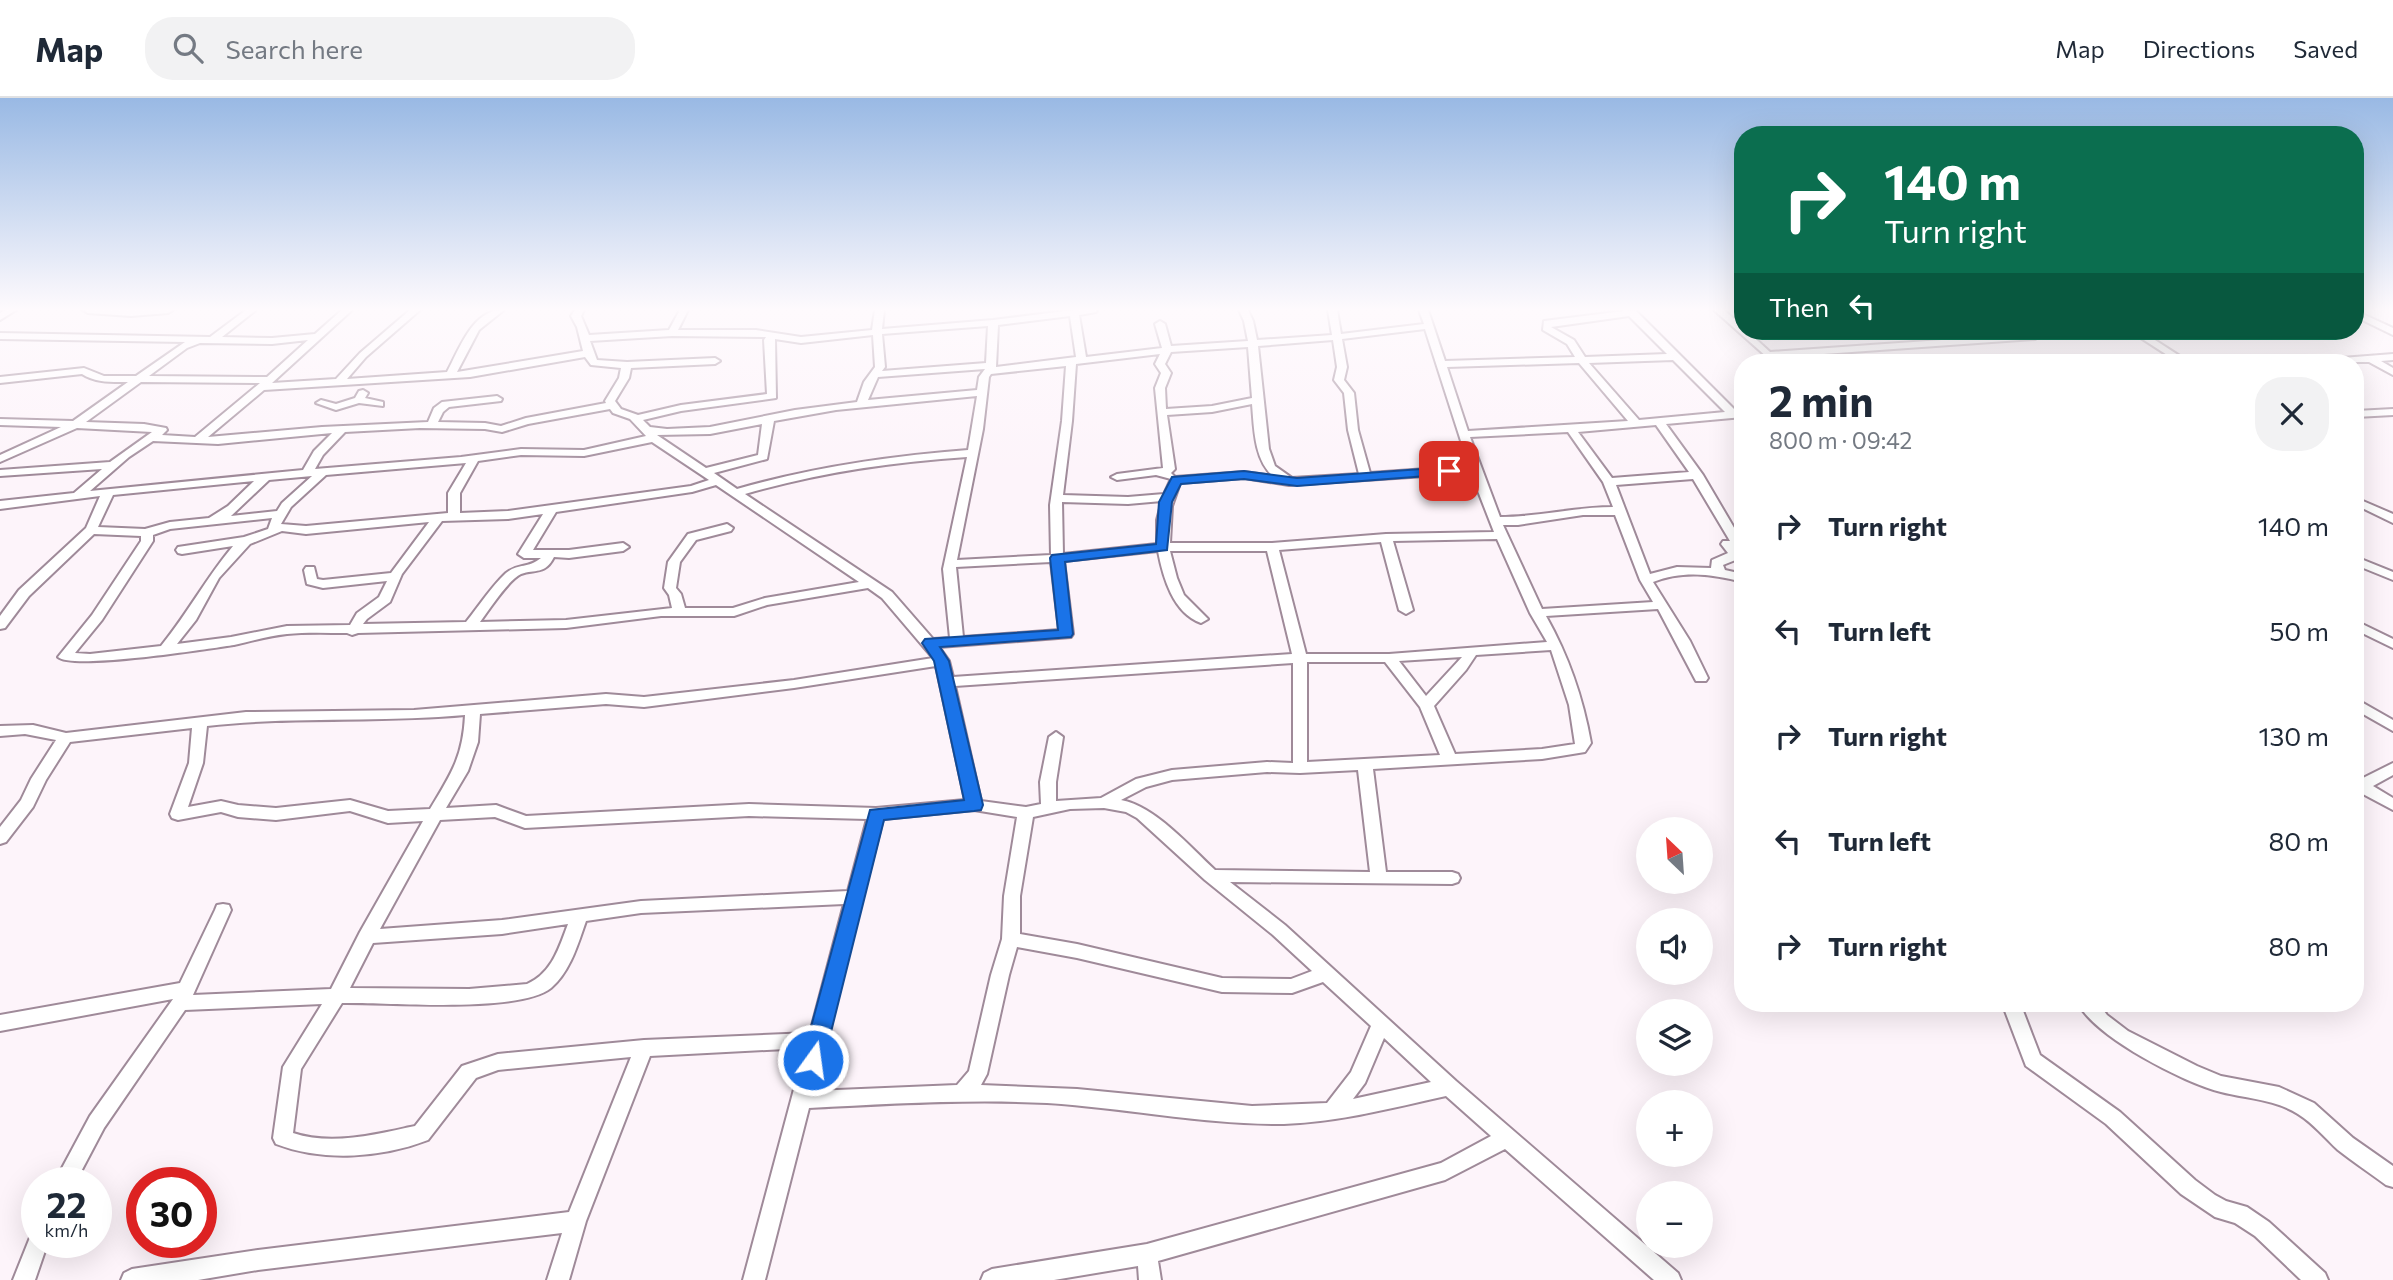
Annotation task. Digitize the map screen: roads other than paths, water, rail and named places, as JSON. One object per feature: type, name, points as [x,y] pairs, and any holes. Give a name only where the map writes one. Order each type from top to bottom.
[{"type":"street","points":[[0,459],[75,425],[160,365]]},
{"type":"street","points":[[198,440],[285,365]]},
{"type":"street","points":[[344,383],[356,365]]},
{"type":"street","points":[[450,376],[456,365]]},
{"type":"street","points":[[0,380],[84,371],[93,377],[104,379],[344,383],[450,376],[516,365]]},
{"type":"street","points":[[627,365],[624,378],[610,401],[617,411],[635,419],[654,436],[736,494],[887,595],[930,643],[942,661],[974,805]]},
{"type":"street","points":[[705,472],[764,457],[765,432],[772,418],[770,365]]},
{"type":"street","points":[[860,405],[879,365]]},
{"type":"street","points":[[876,374],[1035,365]]},
{"type":"street","points":[[930,643],[1066,634],[1057,558],[1057,498],[1071,365]]},
{"type":"street","points":[[1117,477],[1169,469],[1160,388],[1166,373],[1160,365]]},
{"type":"street","points":[[1254,365],[1256,400],[1268,465],[1289,482]]},
{"type":"street","points":[[1342,365],[1339,380],[1349,393],[1353,430],[1366,478]]},
{"type":"street","points":[[1104,803],[1141,783],[1172,775],[1267,766],[1300,768],[1542,754],[1580,748],[1584,743],[1569,677],[1556,645],[1537,613],[1500,536],[1441,365]]},
{"type":"street","points":[[1586,365],[1636,423]]},
{"type":"street","points":[[1685,365],[1734,411]]},
{"type":"street","points":[[957,640],[950,564],[978,429],[984,377],[992,369]]},
{"type":"street","points":[[321,403],[336,407],[361,396],[383,380]]},
{"type":"street","points":[[344,383],[361,396],[379,404]]},
{"type":"street","points":[[0,505],[266,476],[496,455],[584,453],[654,436],[772,418],[860,405],[981,393]]},
{"type":"street","points":[[635,419],[681,408],[772,396]]},
{"type":"street","points":[[432,425],[438,411],[446,404],[497,399]]},
{"type":"street","points":[[1161,412],[1212,409],[1256,400]]},
{"type":"street","points":[[155,438],[218,441],[341,429],[432,425],[502,429],[613,405]]},
{"type":"street","points":[[2364,414],[2393,412]]},
{"type":"street","points":[[1464,434],[1571,429],[1734,415]]},
{"type":"street","points":[[0,422],[144,426],[163,430],[77,496]]},
{"type":"street","points":[[1658,422],[1698,475],[1734,539]]},
{"type":"street","points":[[496,455],[512,433],[510,426]]},
{"type":"street","points":[[307,473],[317,453],[341,429]]},
{"type":"street","points":[[1571,429],[1609,482],[1646,580],[1700,678]]},
{"type":"street","points":[[654,436],[690,431]]},
{"type":"street","points":[[736,494],[767,483],[877,461],[971,453]]},
{"type":"street","points":[[455,517],[451,509],[455,485],[475,458]]},
{"type":"street","points":[[0,473],[114,465]]},
{"type":"street","points":[[1162,472],[1176,480],[1244,475],[1289,482],[1476,469]]},
{"type":"street","points":[[278,529],[273,527],[286,505],[324,471]]},
{"type":"street","points":[[1609,482],[1698,475]]},
{"type":"street","points":[[214,521],[225,515],[266,476]]},
{"type":"street","points":[[1176,480],[1166,502],[1163,547],[1176,593],[1201,619]]},
{"type":"street","points":[[182,550],[246,541],[278,529],[341,528],[508,514],[692,489],[718,481]]},
{"type":"street","points":[[0,625],[4,613],[90,530],[108,492]]},
{"type":"street","points":[[1057,498],[1151,501],[1169,496]]},
{"type":"street","points":[[2364,505],[2393,519]]},
{"type":"street","points":[[553,507],[524,554],[569,554],[623,547]]},
{"type":"street","points":[[1495,521],[1518,521],[1583,511],[1620,511]]},
{"type":"street","points":[[90,530],[146,533],[161,527],[281,514]]},
{"type":"street","points":[[352,631],[362,616],[385,598],[395,576],[438,518]]},
{"type":"street","points":[[679,612],[675,594],[670,588],[675,577],[673,564],[678,554],[685,550],[692,537],[727,528]]},
{"type":"street","points":[[146,533],[147,541],[97,617],[65,657],[90,658],[165,650],[287,630],[352,631],[471,625],[566,624],[679,612],[734,612],[765,601],[870,584]]},
{"type":"street","points":[[1731,534],[1724,540],[1734,553]]},
{"type":"street","points":[[950,564],[1057,558],[1163,547],[1272,547],[1386,538],[1500,536]]},
{"type":"street","points":[[1386,538],[1406,610]]},
{"type":"street","points":[[165,650],[190,620],[214,577],[246,541]]},
{"type":"street","points":[[1272,547],[1300,659],[1300,768]]},
{"type":"street","points":[[471,625],[510,576],[519,570],[536,569],[548,553]]},
{"type":"street","points":[[1719,572],[1716,563],[1734,554]]},
{"type":"street","points":[[2364,564],[2393,576]]},
{"type":"street","points":[[310,570],[311,581],[323,584],[395,576]]},
{"type":"street","points":[[1646,580],[1665,572],[1719,572],[1734,576]]},
{"type":"street","points":[[1537,613],[1662,605]]},
{"type":"street","points":[[2364,629],[2393,644]]},
{"type":"street","points":[[946,682],[1300,659],[1389,658],[1556,645]]},
{"type":"street","points":[[1427,706],[1432,697],[1460,671],[1471,652]]},
{"type":"street","points":[[1389,658],[1427,706],[1450,760]]},
{"type":"street","points":[[0,732],[16,728],[48,732],[65,738],[200,722],[301,715],[414,715],[606,699],[644,702],[794,684],[942,661]]},
{"type":"street","points":[[2364,709],[2393,726]]},
{"type":"street","points":[[473,710],[471,742],[460,771],[335,997],[292,1067],[283,1138],[294,1143],[331,1146],[370,1143],[421,1134],[469,1072],[498,1062],[644,1048],[818,1040]]},
{"type":"street","points":[[200,722],[196,763],[178,814],[220,806],[238,811],[276,814],[350,805],[388,817],[436,812],[496,811],[525,822],[749,810],[876,814],[974,805],[1026,813],[1049,807],[1104,803],[1129,807],[1143,814],[1212,876],[1279,930],[1449,1087],[1670,1280]]},
{"type":"street","points":[[1049,807],[1048,782],[1056,737]]},
{"type":"street","points":[[0,838],[28,803],[39,779],[65,738]]},
{"type":"street","points":[[1365,764],[1379,878]]},
{"type":"street","points":[[2364,782],[2393,768]]},
{"type":"street","points":[[2364,790],[2393,805]]},
{"type":"street","points":[[963,1093],[978,1074],[1000,975],[1011,939],[1012,896],[1026,813]]},
{"type":"street","points":[[754,1280],[876,814]]},
{"type":"street","points":[[1212,876],[1452,878]]},
{"type":"street","points":[[366,937],[462,931],[641,907],[856,897]]},
{"type":"street","points":[[73,1167],[97,1122],[184,996],[223,910]]},
{"type":"street","points":[[0,1023],[184,996],[468,997],[531,991],[543,985],[562,961],[580,915]]},
{"type":"street","points":[[1011,939],[1077,951],[1222,985],[1292,986],[1326,973]]},
{"type":"street","points":[[2015,1012],[2033,1059],[2113,1118],[2208,1202],[2240,1214],[2262,1229],[2317,1280]]},
{"type":"street","points":[[2094,1012],[2122,1036],[2190,1072],[2220,1084],[2279,1095],[2307,1109],[2346,1144],[2393,1178]]},
{"type":"street","points":[[1334,1109],[1358,1077],[1381,1023]]},
{"type":"street","points":[[558,1280],[576,1221],[644,1048]]},
{"type":"street","points":[[803,1100],[963,1093],[1049,1095],[1192,1110],[1283,1115],[1334,1109],[1449,1087]]},
{"type":"street","points":[[992,1280],[1147,1254],[1445,1171],[1508,1137]]},
{"type":"street","points":[[132,1280],[258,1260],[576,1221]]},
{"type":"street","points":[[1147,1254],[1150,1280]]},
{"type":"street","points":[[24,1280],[32,1258]]}]
